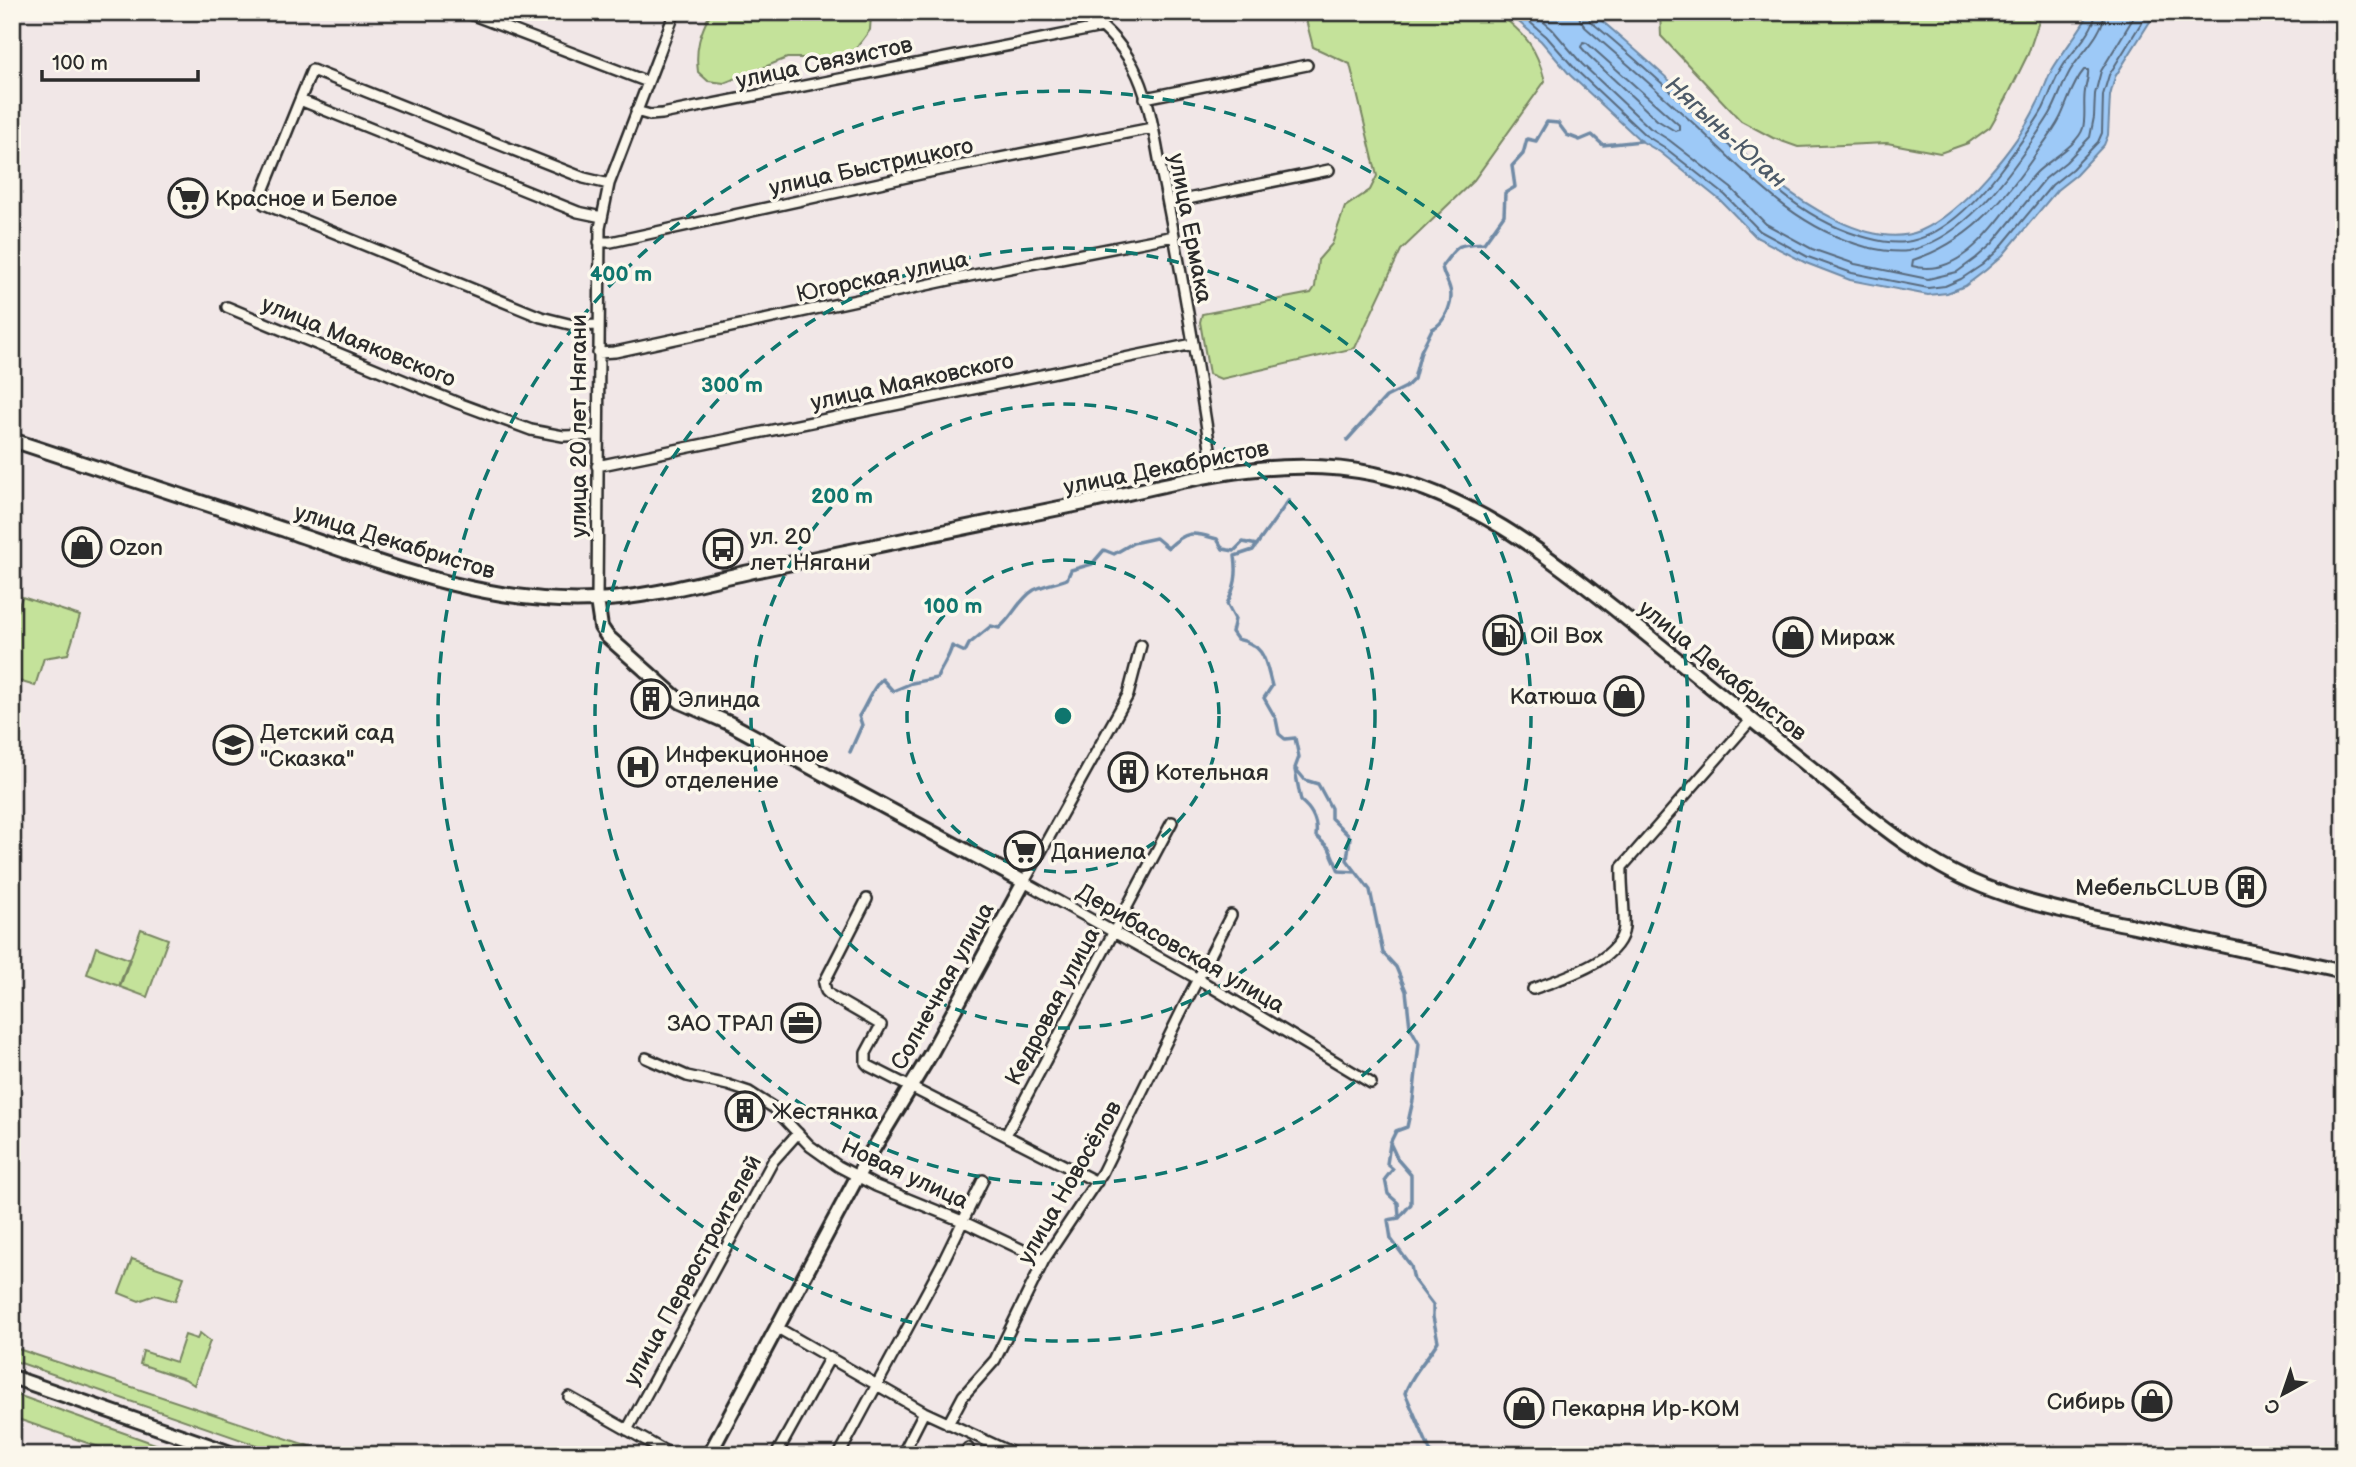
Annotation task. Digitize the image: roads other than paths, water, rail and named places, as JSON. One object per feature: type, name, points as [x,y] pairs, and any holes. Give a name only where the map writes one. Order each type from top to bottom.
[{"type":"main road","name":"улица Декабристов","points":[[12,440],[381,563],[462,587],[526,598],[597,600],[653,592],[965,529],[1214,474],[1273,467],[1332,466],[1408,482],[1451,498],[1503,526],[1550,558],[1908,845],[1954,873],[1998,893],[2054,909],[2344,972]]},
{"type":"main road","name":"Дерибасовская улица","points":[[597,600],[601,628],[607,636],[681,702],[729,723],[1024,882]]},
{"type":"main road","name":"Солнечная улица","points":[[709,1455],[857,1177],[930,1055],[1024,882]]},
{"type":"main road","points":[[12,1377],[236,1455]]},
{"type":"street","points":[[465,12],[648,82]]},
{"type":"street","name":"улица 20 лет Нягани","points":[[597,600],[599,242],[602,217],[609,184],[675,12]]},
{"type":"street","name":"улица Ермака","points":[[1081,12],[1102,27],[1132,65],[1145,98],[1168,203],[1214,474]]},
{"type":"street","name":"улица Связистов","points":[[636,111],[656,115],[1102,27]]},
{"type":"street","points":[[1145,98],[1307,65]]},
{"type":"street","points":[[598,325],[576,326],[541,317],[264,204],[261,195],[312,70],[584,178],[609,184]]},
{"type":"street","points":[[300,100],[578,212],[602,217]]},
{"type":"street","name":"улица Быстрицкого","points":[[599,242],[611,242],[934,171],[1152,128]]},
{"type":"street","points":[[1168,203],[1329,170]]},
{"type":"street","name":"Югорская улица","points":[[598,353],[1174,236]]},
{"type":"street","name":"улица Маяковского","points":[[227,307],[458,403],[531,430],[563,436],[598,435]]},
{"type":"street","name":"улица Маяковского","points":[[597,466],[1193,344]]},
{"type":"street","name":"Солнечная улица","points":[[1024,882],[1128,695],[1141,645]]},
{"type":"street","points":[[1533,989],[1602,960],[1616,947],[1624,929],[1622,867],[1751,720]]},
{"type":"street","name":"Кедровая улица","points":[[1006,1135],[1172,822]]},
{"type":"street","name":"Дерибасовская улица","points":[[1024,882],[1198,979],[1371,1083]]},
{"type":"street","points":[[867,899],[824,983],[831,996],[881,1025],[866,1053],[866,1063],[1097,1182]]},
{"type":"street","name":"улица Новосёлов","points":[[948,1424],[963,1396],[995,1360],[1044,1260],[1097,1182],[1231,915]]},
{"type":"street","name":"Новая улица","points":[[646,1058],[687,1076],[749,1092],[774,1108],[822,1156],[857,1177],[962,1221],[1044,1260]]},
{"type":"street","name":"улица Первостроителей","points":[[627,1430],[773,1161],[797,1133]]},
{"type":"street","points":[[839,1455],[942,1264],[983,1180]]},
{"type":"street","points":[[776,1327],[924,1412],[1017,1455]]},
{"type":"street","points":[[776,1455],[829,1359]]},
{"type":"street","points":[[569,1397],[672,1455]]},
{"type":"street","points":[[902,1455],[924,1412]]},
{"type":"water","points":[[1507,12],[1591,12],[1699,107],[1763,171],[1796,196],[1858,229],[1901,235],[1920,231],[1936,222],[1987,176],[2017,139],[2052,70],[2090,12],[2156,12],[2115,77],[2110,96],[2108,135],[2104,145],[2076,175],[2057,190],[2003,255],[1986,270],[1965,286],[1947,293],[1928,295],[1850,280],[1806,263],[1756,237],[1721,201],[1660,152],[1641,141],[1570,75],[1541,41]]},
{"type":"waterway","points":[[1347,440],[1386,397],[1406,387],[1414,379],[1421,351],[1432,329],[1444,318],[1449,306],[1450,289],[1442,266],[1459,247],[1484,243],[1504,215],[1505,193],[1515,187],[1512,166],[1523,154],[1527,139],[1536,141],[1547,122],[1558,123],[1567,135],[1580,140],[1592,135],[1603,145],[1641,141]]},
{"type":"waterway","points":[[1289,500],[1253,550],[1235,556],[1235,581],[1227,604],[1235,619],[1232,632],[1237,639],[1254,645],[1263,655],[1272,686],[1264,698],[1276,719],[1279,734],[1285,739],[1295,738],[1299,757],[1295,768],[1305,780],[1318,784],[1331,808],[1331,818],[1350,837],[1347,860],[1370,890],[1383,953],[1396,967],[1406,991],[1410,1027],[1419,1043],[1413,1100],[1407,1127],[1396,1131],[1390,1143],[1398,1160],[1411,1175],[1411,1204],[1399,1218],[1388,1220],[1391,1239],[1411,1266],[1414,1280],[1433,1305],[1438,1341],[1405,1393],[1432,1455]]},
{"type":"waterway","points":[[850,752],[862,725],[859,716],[882,679],[893,691],[912,683],[937,678],[952,646],[965,652],[969,644],[991,626],[999,628],[1004,624],[1029,594],[1038,588],[1067,579],[1071,570],[1092,564],[1104,550],[1114,554],[1133,543],[1156,538],[1168,548],[1190,534],[1217,539],[1223,549],[1234,551],[1243,542],[1257,545]]},
{"type":"waterway","points":[[1295,770],[1301,801],[1315,821],[1316,836],[1329,848],[1339,871],[1356,872]]},
{"type":"waterway","points":[[1390,1144],[1387,1164],[1393,1169],[1385,1179],[1388,1194],[1398,1203],[1399,1216]]},
{"type":"place","name":"Красное и Белое","points":[[188,198]]},
{"type":"place","name":"Ozon","points":[[82,547]]},
{"type":"place","name":"ул. 20 лет Нягани","points":[[723,549]]},
{"type":"place","name":"Oil Box","points":[[1503,635]]},
{"type":"place","name":"Мираж","points":[[1793,637]]},
{"type":"place","name":"Катюша","points":[[1624,696]]},
{"type":"place","name":"Элинда","points":[[651,699]]},
{"type":"place","name":"Детский сад \"Сказка\"","points":[[233,745]]},
{"type":"place","name":"Инфекционное отделение","points":[[638,767]]},
{"type":"place","name":"Котельная","points":[[1128,772]]},
{"type":"place","name":"Даниела","points":[[1024,851]]},
{"type":"place","name":"МебельCLUB","points":[[2246,887]]},
{"type":"place","name":"ЗАО ТРАЛ","points":[[801,1023]]},
{"type":"place","name":"Жестянка","points":[[745,1111]]},
{"type":"place","name":"Сибирь","points":[[2152,1401]]},
{"type":"place","name":"Пекарня Ир-КОМ","points":[[1524,1408]]},
{"type":"water label","name":"Нягынь-Юган","points":[[1726,132]]}]
